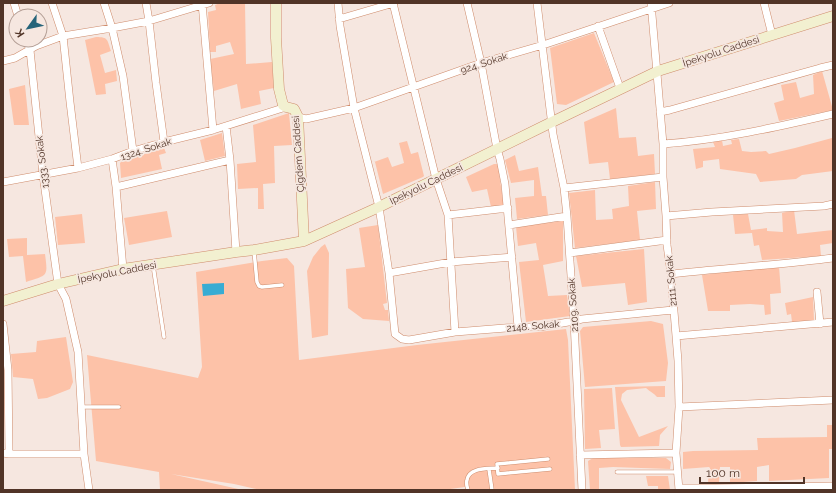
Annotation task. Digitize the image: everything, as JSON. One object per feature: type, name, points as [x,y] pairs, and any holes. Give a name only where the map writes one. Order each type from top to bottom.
[{"type":"street","points":[[52,3],[63,36],[78,168]]},
{"type":"street","points":[[104,3],[112,28],[123,76],[133,151]]},
{"type":"street","points":[[146,3],[164,142]]},
{"type":"street","name":"Çigdem Caddesi","points":[[276,3],[276,38],[279,89],[283,105],[294,109],[298,118],[304,241]]},
{"type":"street","points":[[338,3],[339,19],[354,108],[379,207],[388,273],[451,262],[512,257]]},
{"type":"street","points":[[339,19],[394,3],[413,88],[436,179],[448,215],[455,332]]},
{"type":"street","points":[[467,3],[505,184],[518,327]]},
{"type":"street","name":"2109. Sokak","points":[[537,3],[553,134],[564,188],[567,216],[574,321],[582,490]]},
{"type":"street","name":"924. Sokak","points":[[298,118],[306,119],[354,108],[481,64],[543,45],[651,6],[669,3]]},
{"type":"street","points":[[764,3],[772,35]]},
{"type":"street","points":[[3,61],[21,56],[36,46],[63,36],[149,21],[205,4],[213,130]]},
{"type":"street","name":"2111. Sokak","points":[[651,6],[658,71],[667,240],[678,361],[679,407],[676,453],[679,489]]},
{"type":"street","name":"İpekyolu Caddesi","points":[[3,301],[58,284],[123,269],[254,250],[304,241],[379,207],[620,88],[658,71],[833,16]]},
{"type":"street","points":[[598,26],[620,88]]},
{"type":"street","name":"1333. Sokak","points":[[30,50],[43,175],[58,284],[66,299],[78,352],[84,454],[88,490]]},
{"type":"street","points":[[660,112],[833,65]]},
{"type":"street","name":"1324. Sokak","points":[[3,182],[112,160],[133,151],[213,130],[286,107]]},
{"type":"street","points":[[663,144],[689,142],[738,134],[833,114]]},
{"type":"street","points":[[226,126],[230,160],[236,252]]},
{"type":"street","points":[[112,160],[116,187],[123,269]]},
{"type":"street","points":[[116,187],[230,160]]},
{"type":"street","points":[[564,188],[663,176]]},
{"type":"street","points":[[666,216],[824,206],[833,204]]},
{"type":"street","points":[[448,215],[508,208]]},
{"type":"street","points":[[509,225],[567,216]]},
{"type":"street","points":[[570,253],[667,240]]},
{"type":"street","points":[[671,274],[833,258]]},
{"type":"street","name":"2148. Sokak","points":[[388,273],[395,334],[402,339],[409,340],[455,332],[518,327],[540,327],[582,319],[673,310]]},
{"type":"street","points":[[817,292],[820,324]]},
{"type":"street","points":[[676,336],[833,322]]},
{"type":"street","points":[[3,324],[8,370],[6,454],[84,454]]},
{"type":"street","points":[[679,407],[833,400]]},
{"type":"street","points":[[580,455],[676,453]]},
{"type":"street","points":[[679,489],[833,486]]},
{"type":"lane","points":[[254,250],[257,282],[259,286],[282,285]]},
{"type":"lane","points":[[153,264],[164,337]]},
{"type":"lane","points":[[81,407],[119,407]]},
{"type":"lane","points":[[548,459],[497,464],[498,474],[550,469]]},
{"type":"lane","points":[[468,490],[466,481],[470,474],[476,470],[498,468]]},
{"type":"lane","points":[[489,469],[492,490]]},
{"type":"lane","points":[[617,472],[677,472]]},
{"type":"shaded area","points":[[220,3],[245,3],[246,64],[272,62],[274,88],[259,91],[261,104],[241,109],[237,84],[214,91],[210,59],[234,54],[230,42],[216,46],[216,52],[210,52],[208,12],[216,10],[215,5]]},
{"type":"shaded area","points":[[594,33],[614,82],[566,105],[557,104],[550,48]]},
{"type":"shaded area","points":[[96,37],[103,38],[108,42],[111,51],[100,55],[105,73],[116,70],[117,81],[105,84],[106,94],[96,95],[85,40]]},
{"type":"shaded area","points":[[822,71],[833,110],[779,121],[774,103],[784,100],[781,85],[796,82],[800,98],[814,94],[813,75]]},
{"type":"shaded area","points":[[25,85],[29,125],[14,125],[9,89]]},
{"type":"shaded area","points":[[616,108],[619,138],[636,137],[638,156],[654,154],[655,174],[610,179],[608,162],[589,164],[584,122]]},
{"type":"shaded area","points":[[289,113],[292,145],[274,146],[275,183],[263,184],[264,209],[258,209],[258,188],[238,189],[237,164],[256,162],[253,125]]},
{"type":"shaded area","points":[[222,133],[225,156],[205,161],[200,140]]},
{"type":"shaded area","points":[[832,138],[833,171],[802,175],[796,179],[760,182],[756,174],[720,169],[719,159],[703,161],[703,167],[696,169],[693,149],[715,147],[713,142],[722,140],[723,146],[732,144],[731,140],[739,139],[742,151],[766,151],[769,154]]},
{"type":"shaded area","points":[[407,141],[411,154],[418,152],[424,176],[383,194],[374,162],[388,157],[392,167],[404,163],[399,143]]},
{"type":"shaded area","points":[[164,148],[166,153],[159,155],[162,169],[121,178],[120,163],[122,161]]},
{"type":"shaded area","points":[[515,155],[519,171],[538,167],[542,196],[546,196],[548,215],[517,219],[515,198],[534,196],[534,180],[511,183],[505,160]]},
{"type":"shaded area","points":[[497,164],[498,166],[504,207],[491,207],[487,189],[472,192],[466,177]]},
{"type":"shaded area","points":[[655,182],[656,209],[637,211],[640,240],[575,248],[569,193],[595,190],[596,220],[613,219],[612,209],[629,206],[628,186]]},
{"type":"shaded area","points":[[794,210],[797,234],[833,230],[833,243],[820,245],[821,256],[762,260],[759,245],[754,246],[752,233],[735,234],[733,215],[748,214],[751,230],[767,228],[767,231],[783,232],[782,213]]},
{"type":"shaded area","points":[[167,211],[172,237],[129,245],[124,218]]},
{"type":"shaded area","points":[[82,214],[85,243],[58,245],[55,217]]},
{"type":"shaded area","points":[[563,221],[563,261],[543,265],[548,296],[567,295],[570,316],[526,322],[519,262],[539,260],[536,243],[518,246],[516,227]]},
{"type":"shaded area","points":[[378,225],[387,303],[383,304],[385,310],[388,310],[389,321],[363,319],[348,308],[346,269],[365,267],[359,228]]},
{"type":"shaded area","points":[[27,238],[27,255],[45,254],[46,271],[45,274],[39,278],[26,282],[23,256],[9,257],[7,239]]},
{"type":"shaded area","points":[[325,244],[329,253],[328,335],[312,338],[307,271],[313,257]]},
{"type":"shaded area","points":[[644,249],[647,302],[628,305],[625,283],[582,287],[576,256]]},
{"type":"shaded area","points":[[287,258],[294,266],[299,360],[417,345],[566,329],[568,340],[575,490],[465,490],[465,487],[443,490],[261,490],[171,474],[243,490],[160,490],[159,472],[96,461],[87,355],[198,378],[202,367],[196,272]]},
{"type":"shaded area","points":[[779,266],[781,293],[770,294],[771,314],[765,315],[764,305],[750,304],[730,305],[730,311],[708,311],[702,275]]},
{"type":"shaded area","points":[[813,297],[814,320],[792,322],[791,314],[787,315],[785,303]]},
{"type":"shaded area","points":[[651,321],[663,324],[668,363],[666,381],[585,387],[580,331],[583,327]]},
{"type":"shaded area","points":[[66,337],[73,382],[70,389],[47,398],[38,399],[33,379],[13,377],[11,354],[36,352],[37,341]]},
{"type":"shaded area","points":[[665,386],[665,397],[657,397],[646,388],[627,390],[622,394],[621,400],[639,437],[668,426],[660,435],[659,446],[621,447],[615,387]]},
{"type":"shaded area","points":[[612,388],[615,429],[599,430],[601,448],[585,449],[584,389]]},
{"type":"shaded area","points":[[827,425],[833,425],[833,449],[829,449],[829,478],[769,481],[769,465],[757,467],[757,481],[730,483],[730,467],[720,467],[719,483],[708,484],[709,467],[683,469],[683,452],[758,450],[757,438],[827,437]]},
{"type":"shaded area","points":[[593,458],[666,458],[671,462],[670,469],[599,468],[599,490],[590,490],[588,461]]},
{"type":"shaded area","points":[[646,476],[668,476],[670,490],[658,490],[658,486],[648,486]]},
{"type":"water","points":[[224,283],[224,294],[203,296],[202,284]]}]
